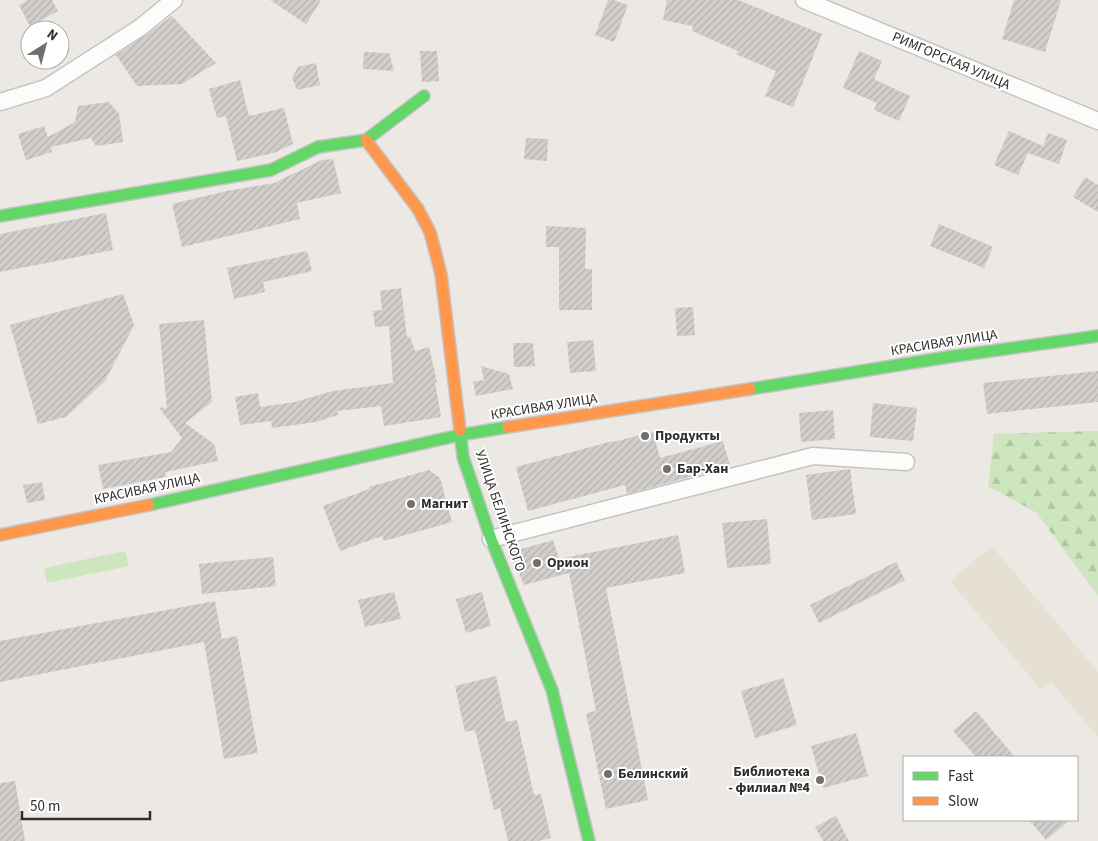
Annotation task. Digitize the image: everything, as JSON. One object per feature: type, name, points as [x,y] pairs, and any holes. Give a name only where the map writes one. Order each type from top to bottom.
[{"type":"street","points":[[0,102],[46,88],[141,27],[174,0]]},
{"type":"street","name":"РИМГОРСКАЯ УЛИЦА","points":[[804,0],[1098,121]]},
{"type":"street","points":[[0,216],[272,170],[318,147],[366,140],[424,96]]},
{"type":"street","name":"УЛИЦА БЕЛИНСКОГО","points":[[366,140],[418,210],[430,232],[441,274],[463,457],[491,539],[552,690],[589,841]]},
{"type":"street","name":"КРАСИВАЯ УЛИЦА","points":[[0,535],[155,504],[460,435],[948,357],[1098,336]]},
{"type":"street","points":[[491,539],[813,456],[906,462]]},
{"type":"shaded area","points":[[992,546],[1098,672],[1098,737],[1051,682],[1041,690],[950,581]]},
{"type":"green space","points":[[1098,431],[1098,596],[1037,513],[988,486],[994,434]]},
{"type":"green space","points":[[125,551],[129,566],[47,583],[44,568]]},
{"type":"building","points":[[28,0],[52,0],[58,11],[41,20],[27,20],[19,5]]},
{"type":"building","points":[[270,0],[321,0],[306,24]]},
{"type":"building","points":[[608,0],[628,5],[614,42],[595,35]]},
{"type":"building","points":[[667,0],[738,0],[822,34],[793,107],[765,96],[776,71],[736,54],[738,51],[692,31],[693,26],[663,20]]},
{"type":"building","points":[[1014,0],[1061,0],[1045,52],[1002,39]]},
{"type":"building","points":[[172,16],[216,63],[182,84],[137,86],[116,55]]},
{"type":"building","points":[[420,51],[437,51],[439,81],[422,82]]},
{"type":"building","points":[[859,51],[882,61],[874,79],[910,96],[899,121],[874,110],[877,103],[843,88]]},
{"type":"building","points":[[364,52],[389,53],[394,71],[363,69]]},
{"type":"building","points":[[316,63],[320,85],[297,90],[292,78],[298,67]]},
{"type":"building","points":[[240,80],[249,116],[284,108],[293,144],[274,153],[237,161],[226,116],[217,118],[209,89]]},
{"type":"building","points":[[109,102],[119,114],[123,142],[96,146],[91,138],[51,147],[52,152],[26,160],[18,134],[44,126],[48,137],[75,122],[78,106]]},
{"type":"building","points":[[1009,131],[1043,146],[1048,133],[1067,140],[1059,164],[1028,153],[1018,175],[994,165]]},
{"type":"building","points":[[526,138],[548,139],[547,161],[524,159]]},
{"type":"building","points":[[333,159],[341,193],[297,203],[300,219],[182,247],[172,204],[227,191],[274,183],[322,160]]},
{"type":"building","points":[[1085,177],[1098,185],[1098,212],[1073,197]]},
{"type":"building","points":[[106,213],[113,250],[0,272],[0,234]]},
{"type":"building","points":[[939,224],[993,247],[984,268],[930,246]]},
{"type":"building","points":[[546,226],[586,228],[585,269],[592,269],[592,310],[559,310],[559,247],[546,247]]},
{"type":"building","points":[[307,251],[312,271],[263,282],[265,292],[234,299],[227,268]]},
{"type":"building","points":[[401,288],[407,337],[410,337],[415,351],[429,347],[437,382],[435,382],[441,417],[384,426],[381,406],[337,411],[338,415],[316,422],[272,428],[271,421],[240,425],[235,397],[258,393],[260,407],[295,402],[333,391],[393,383],[389,326],[375,327],[373,311],[382,310],[380,291]]},
{"type":"building","points":[[123,294],[134,325],[105,381],[66,417],[38,424],[10,325]]},
{"type":"building","points":[[693,307],[695,335],[677,336],[675,308]]},
{"type":"building","points":[[204,320],[212,402],[185,423],[214,444],[218,461],[165,472],[166,477],[103,489],[98,465],[171,452],[182,438],[160,409],[162,407],[164,409],[167,408],[159,324]]},
{"type":"building","points":[[593,340],[596,371],[570,373],[567,342]]},
{"type":"building","points":[[513,343],[533,343],[535,366],[514,367]]},
{"type":"building","points":[[481,366],[509,374],[513,389],[476,396],[473,382],[484,380]]},
{"type":"building","points":[[1098,371],[1098,402],[987,414],[983,383]]},
{"type":"building","points":[[873,403],[917,408],[913,441],[870,437]]},
{"type":"building","points":[[833,410],[835,439],[801,442],[799,413]]},
{"type":"building","points":[[653,432],[660,458],[723,441],[730,466],[627,494],[625,485],[528,511],[516,467]]},
{"type":"building","points":[[850,469],[856,514],[812,520],[806,475]]},
{"type":"building","name":"Магнит","points":[[429,470],[440,478],[452,522],[384,541],[382,536],[340,551],[323,506],[369,489],[369,487]]},
{"type":"building","points":[[42,482],[45,500],[27,503],[23,485]]},
{"type":"building","points":[[767,519],[771,564],[727,568],[722,523]]},
{"type":"building","points":[[678,535],[685,573],[606,588],[648,800],[606,809],[586,713],[596,711],[569,573],[524,585],[511,552],[553,540],[559,559]]},
{"type":"building","points":[[273,557],[276,586],[202,594],[199,564]]},
{"type":"building","points":[[896,562],[905,580],[819,623],[810,605]]},
{"type":"building","points":[[394,592],[401,619],[365,627],[358,600]]},
{"type":"building","points":[[482,592],[491,626],[466,633],[456,599]]},
{"type":"building","points":[[215,601],[222,639],[237,636],[258,753],[224,759],[204,642],[0,682],[0,641]]},
{"type":"building","points":[[496,676],[506,722],[517,720],[534,795],[541,794],[551,838],[538,841],[508,841],[500,808],[494,810],[475,730],[465,732],[455,686]]},
{"type":"building","points":[[783,678],[797,725],[755,738],[741,691]]},
{"type":"building","points":[[976,711],[1014,756],[975,756],[953,731]]},
{"type":"building","points":[[856,733],[868,776],[823,788],[811,746]]},
{"type":"building","points":[[15,781],[25,841],[0,841],[0,783]]},
{"type":"building","points":[[836,816],[849,841],[823,841],[815,827]]},
{"type":"building","points":[[1030,821],[1069,821],[1046,840]]},
{"type":"traffic: fast","points":[[0,216],[271,170],[318,147],[366,140],[424,96]]},
{"type":"traffic: fast","points":[[750,389],[948,357],[1098,336]]},
{"type":"traffic: fast","points":[[149,505],[460,435],[508,427]]},
{"type":"traffic: fast","points":[[460,430],[463,457],[491,539],[552,690],[589,841]]},
{"type":"traffic: slow","points":[[366,140],[418,209],[430,232],[441,274],[460,430]]},
{"type":"traffic: slow","points":[[508,427],[750,389]]},
{"type":"traffic: slow","points":[[0,535],[149,505]]},
{"type":"place","name":"Продукты","points":[[645,436]]},
{"type":"place","name":"Бар-Хан","points":[[667,469]]},
{"type":"place","name":"Магнит","points":[[411,504]]},
{"type":"place","name":"Орион","points":[[537,563]]},
{"type":"place","name":"Белинский","points":[[608,774]]},
{"type":"place","name":"Библиотека - филиал №4","points":[[820,780]]}]
